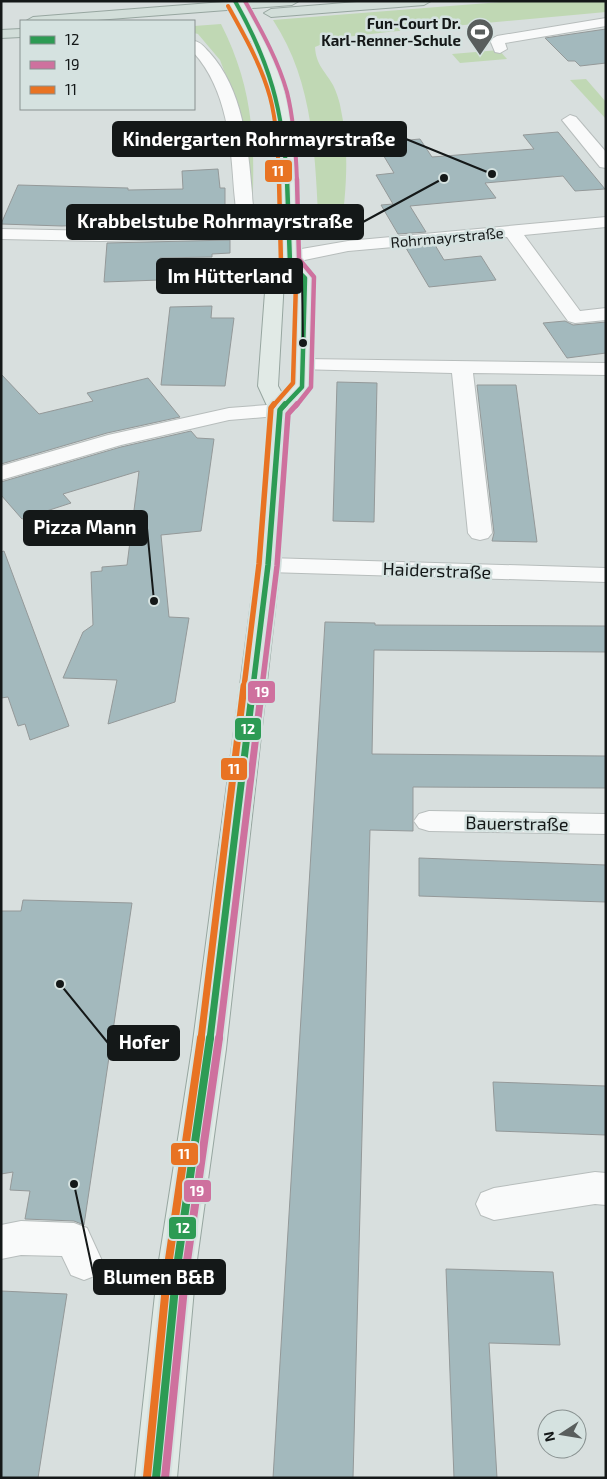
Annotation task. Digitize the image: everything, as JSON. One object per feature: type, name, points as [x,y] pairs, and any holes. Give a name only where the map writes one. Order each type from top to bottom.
[{"type":"highway","points":[[47,20],[292,1]]},
{"type":"highway","points":[[181,20],[424,1]]},
{"type":"highway","points":[[1,24],[20,22]]},
{"type":"highway","points":[[1,34],[20,33]]},
{"type":"main road","points":[[235,1],[268,62],[279,96],[285,138],[290,260],[305,278],[302,387],[280,410]]},
{"type":"main road","points":[[156,1478],[178,1267],[209,1049],[268,565],[280,410],[268,386],[274,288],[275,279],[290,260]]},
{"type":"street","points":[[500,49],[497,40],[606,22]]},
{"type":"street","points":[[195,46],[212,64],[225,91],[235,124],[245,223],[242,232]]},
{"type":"street","points":[[570,120],[606,163]]},
{"type":"street","name":"Rohrmayrstraße","points":[[290,260],[348,246],[606,222]]},
{"type":"street","points":[[512,231],[575,317],[606,314]]},
{"type":"street","points":[[3,235],[101,236],[289,232]]},
{"type":"street","points":[[303,365],[462,367],[603,373]]},
{"type":"street","points":[[462,367],[480,533]]},
{"type":"street","points":[[1,474],[108,443],[229,414],[280,410]]},
{"type":"street","name":"Haiderstraße","points":[[268,565],[606,575]]},
{"type":"street","name":"Bauerstraße","points":[[429,821],[606,824]]},
{"type":"street","points":[[494,1204],[595,1188],[606,1188]]},
{"type":"street","points":[[1,1242],[21,1238],[74,1240],[84,1263]]},
{"type":"green space","points":[[513,1],[606,1],[606,12],[337,38],[315,47],[319,63],[333,85],[339,100],[344,126],[346,157],[344,206],[340,237],[322,236],[319,232],[314,150],[305,96],[287,44],[273,20]]},
{"type":"green space","points":[[221,24],[233,49],[241,74],[251,122],[253,146],[252,224],[231,89],[220,60],[198,34],[195,33],[195,26]]},
{"type":"green space","name":"Fun-Court Dr. Karl-Renner-Schule","points":[[499,50],[507,59],[460,63],[452,54]]},
{"type":"green space","points":[[586,79],[606,102],[606,119],[570,80]]},
{"type":"building","points":[[606,29],[606,63],[580,66],[575,61],[568,61],[545,38]]},
{"type":"building","points":[[558,132],[605,189],[575,191],[563,176],[485,183],[496,198],[410,206],[426,232],[398,234],[381,205],[393,204],[376,175],[394,173],[376,143],[420,139],[432,157],[534,149],[523,135]]},
{"type":"building","points":[[218,169],[220,188],[225,188],[225,217],[229,217],[229,226],[108,229],[109,224],[62,226],[1,224],[18,185],[128,188],[128,190],[183,189],[182,171]]},
{"type":"building","points":[[230,240],[230,253],[212,254],[212,257],[160,258],[160,280],[104,282],[107,243]]},
{"type":"building","points":[[435,245],[444,260],[481,256],[496,280],[429,287],[406,248]]},
{"type":"building","points":[[212,306],[211,318],[234,318],[225,386],[161,385],[170,307]]},
{"type":"building","points":[[565,321],[573,325],[606,322],[606,353],[567,358],[543,323]]},
{"type":"building","points":[[1,374],[39,414],[93,401],[87,393],[148,378],[180,417],[107,433],[1,464]]},
{"type":"building","points":[[337,382],[377,383],[374,522],[333,521]]},
{"type":"building","points":[[477,385],[516,385],[537,542],[492,541],[494,533]]},
{"type":"building","points":[[191,431],[197,438],[214,439],[201,531],[161,535],[169,617],[189,618],[175,702],[108,724],[117,680],[63,678],[83,632],[93,625],[91,572],[102,571],[102,567],[127,565],[139,471],[63,494],[71,503],[22,519],[1,495],[1,482],[121,447]]},
{"type":"building","points":[[4,551],[69,726],[30,740],[25,724],[18,726],[8,697],[1,698],[1,552]]},
{"type":"building","points":[[325,622],[375,623],[375,625],[606,626],[606,652],[374,650],[372,754],[606,756],[606,788],[413,787],[413,831],[370,830],[353,1478],[273,1478]]},
{"type":"building","points":[[419,858],[606,865],[606,902],[419,896]]},
{"type":"building","points":[[23,900],[132,903],[84,1225],[74,1221],[25,1219],[30,1191],[10,1190],[13,1172],[1,1174],[1,911],[21,911]]},
{"type":"building","points":[[493,1082],[606,1086],[606,1135],[496,1131]]},
{"type":"building","points":[[446,1269],[553,1272],[560,1345],[489,1343],[497,1478],[454,1478]]},
{"type":"building","points":[[1,1291],[67,1294],[38,1478],[1,1478]]},
{"type":"transit line","name":"12","points":[[156,1478],[177,1267],[209,1049],[268,565],[280,410],[302,387],[305,278],[290,263],[288,191],[283,128],[277,97],[268,67],[254,35],[235,1]]},
{"type":"transit line","name":"19","points":[[165,1478],[186,1268],[218,1050],[277,566],[288,414],[309,392],[311,387],[314,277],[299,259],[296,156],[287,93],[268,43],[245,1]]},
{"type":"transit line","name":"11","points":[[147,1477],[168,1266],[200,1048],[259,564],[271,408],[293,383],[296,282],[281,264],[278,157],[270,97],[252,50],[228,6]]},
{"type":"place","name":"Fun-Court Dr. Karl-Renner-Schule","points":[[480,56]]},
{"type":"place","name":"Kindergarten Rohrmayrstraße","points":[[492,174]]},
{"type":"place","name":"Krabbelstube Rohrmayrstraße","points":[[444,178]]},
{"type":"place","name":"Im Hütterland","points":[[303,343]]},
{"type":"place","name":"Pizza Mann","points":[[154,601]]},
{"type":"place","name":"Hofer","points":[[60,984]]},
{"type":"place","name":"Blumen B&B","points":[[74,1184]]}]
